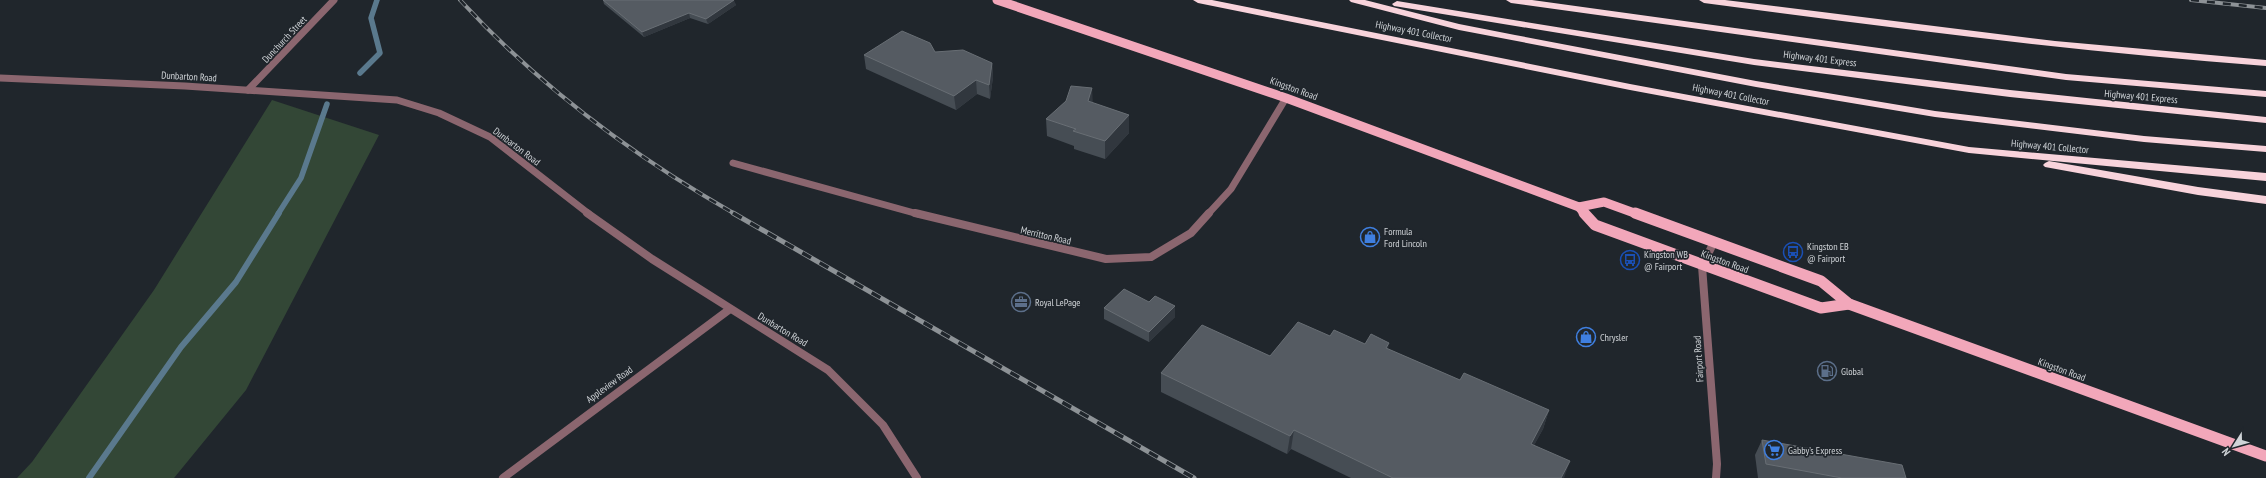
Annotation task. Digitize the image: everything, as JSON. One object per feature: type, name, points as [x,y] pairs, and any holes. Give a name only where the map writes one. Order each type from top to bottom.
[{"type":"highway","name":"Highway 401 Collector","points":[[1198,0],[1630,87],[1969,150],[2266,176]]},
{"type":"highway","points":[[1354,0],[1459,27],[1515,38],[1756,84],[1935,114],[2144,139],[2266,149]]},
{"type":"highway","name":"Highway 401 Express","points":[[1374,0],[1520,26],[1753,62],[2059,100],[2266,120]]},
{"type":"highway","name":"Highway 401 Express","points":[[1511,0],[2066,77],[2266,94]]},
{"type":"highway","points":[[1704,0],[1936,31],[2184,57],[2266,63]]},
{"type":"highway","points":[[1969,150],[2198,191],[2266,200]]},
{"type":"main road","name":"Kingston Road","points":[[997,0],[1286,98],[1579,207],[1595,225],[1702,266],[1821,308],[1849,304]]},
{"type":"main road","name":"Kingston Road","points":[[1579,207],[1604,202],[1821,281],[1849,304],[2266,456]]},
{"type":"street","name":"Dunchurch Street","points":[[248,90],[334,0]]},
{"type":"street","name":"Dunbarton Road","points":[[0,78],[248,90],[398,100],[439,113],[490,138],[582,210],[652,259],[828,370],[883,425],[917,478]]},
{"type":"street","name":"Merritton Road","points":[[733,163],[958,225],[1106,259],[1151,258],[1191,233],[1231,189],[1286,98]]},
{"type":"street","points":[[1702,266],[1714,242]]},
{"type":"street","name":"Fairport Road","points":[[1702,266],[1717,464],[1716,478]]},
{"type":"street","name":"Appleview Road","points":[[503,478],[730,309]]},
{"type":"green space","points":[[272,100],[379,135],[246,390],[174,478],[17,478],[32,462],[154,290]]},
{"type":"building","points":[[603,0],[734,0],[706,19],[689,13],[642,32]]},
{"type":"building","points":[[902,31],[930,43],[935,52],[963,50],[992,63],[989,85],[976,80],[954,96],[864,55]]},
{"type":"building","points":[[1071,86],[1092,88],[1088,101],[1129,115],[1105,141],[1073,131],[1076,129],[1046,119],[1066,101]]},
{"type":"building","points":[[1124,289],[1149,302],[1155,296],[1175,306],[1149,332],[1104,308]]},
{"type":"building","points":[[1298,322],[1330,336],[1334,330],[1365,344],[1371,334],[1389,343],[1386,348],[1460,380],[1464,373],[1549,410],[1531,444],[1570,461],[1561,478],[1393,478],[1294,430],[1290,436],[1161,373],[1202,325],[1270,356]]},
{"type":"building","points":[[1762,440],[1902,465],[1906,478],[1842,478],[1766,464]]},
{"type":"waterway","points":[[360,73],[380,53],[371,18],[377,0]]},
{"type":"waterway","points":[[278,214],[301,178],[327,104]]},
{"type":"waterway","points":[[89,478],[181,347],[236,282],[279,213]]},
{"type":"railway","points":[[460,0],[490,32],[522,62],[589,118],[660,168],[735,214]]},
{"type":"railway","points":[[2191,0],[2266,8]]},
{"type":"railway","points":[[733,213],[1194,478]]},
{"type":"place","name":"Formula Ford Lincoln","points":[[1370,237]]},
{"type":"place","name":"Kingston EB @ Fairport","points":[[1793,252]]},
{"type":"place","name":"Kingston WB @ Fairport","points":[[1630,260]]},
{"type":"place","name":"Royal LePage","points":[[1021,302]]},
{"type":"place","name":"Chrysler","points":[[1586,337]]},
{"type":"place","name":"Global","points":[[1827,371]]},
{"type":"place","name":"Gabby’s Express","points":[[1774,450]]}]
